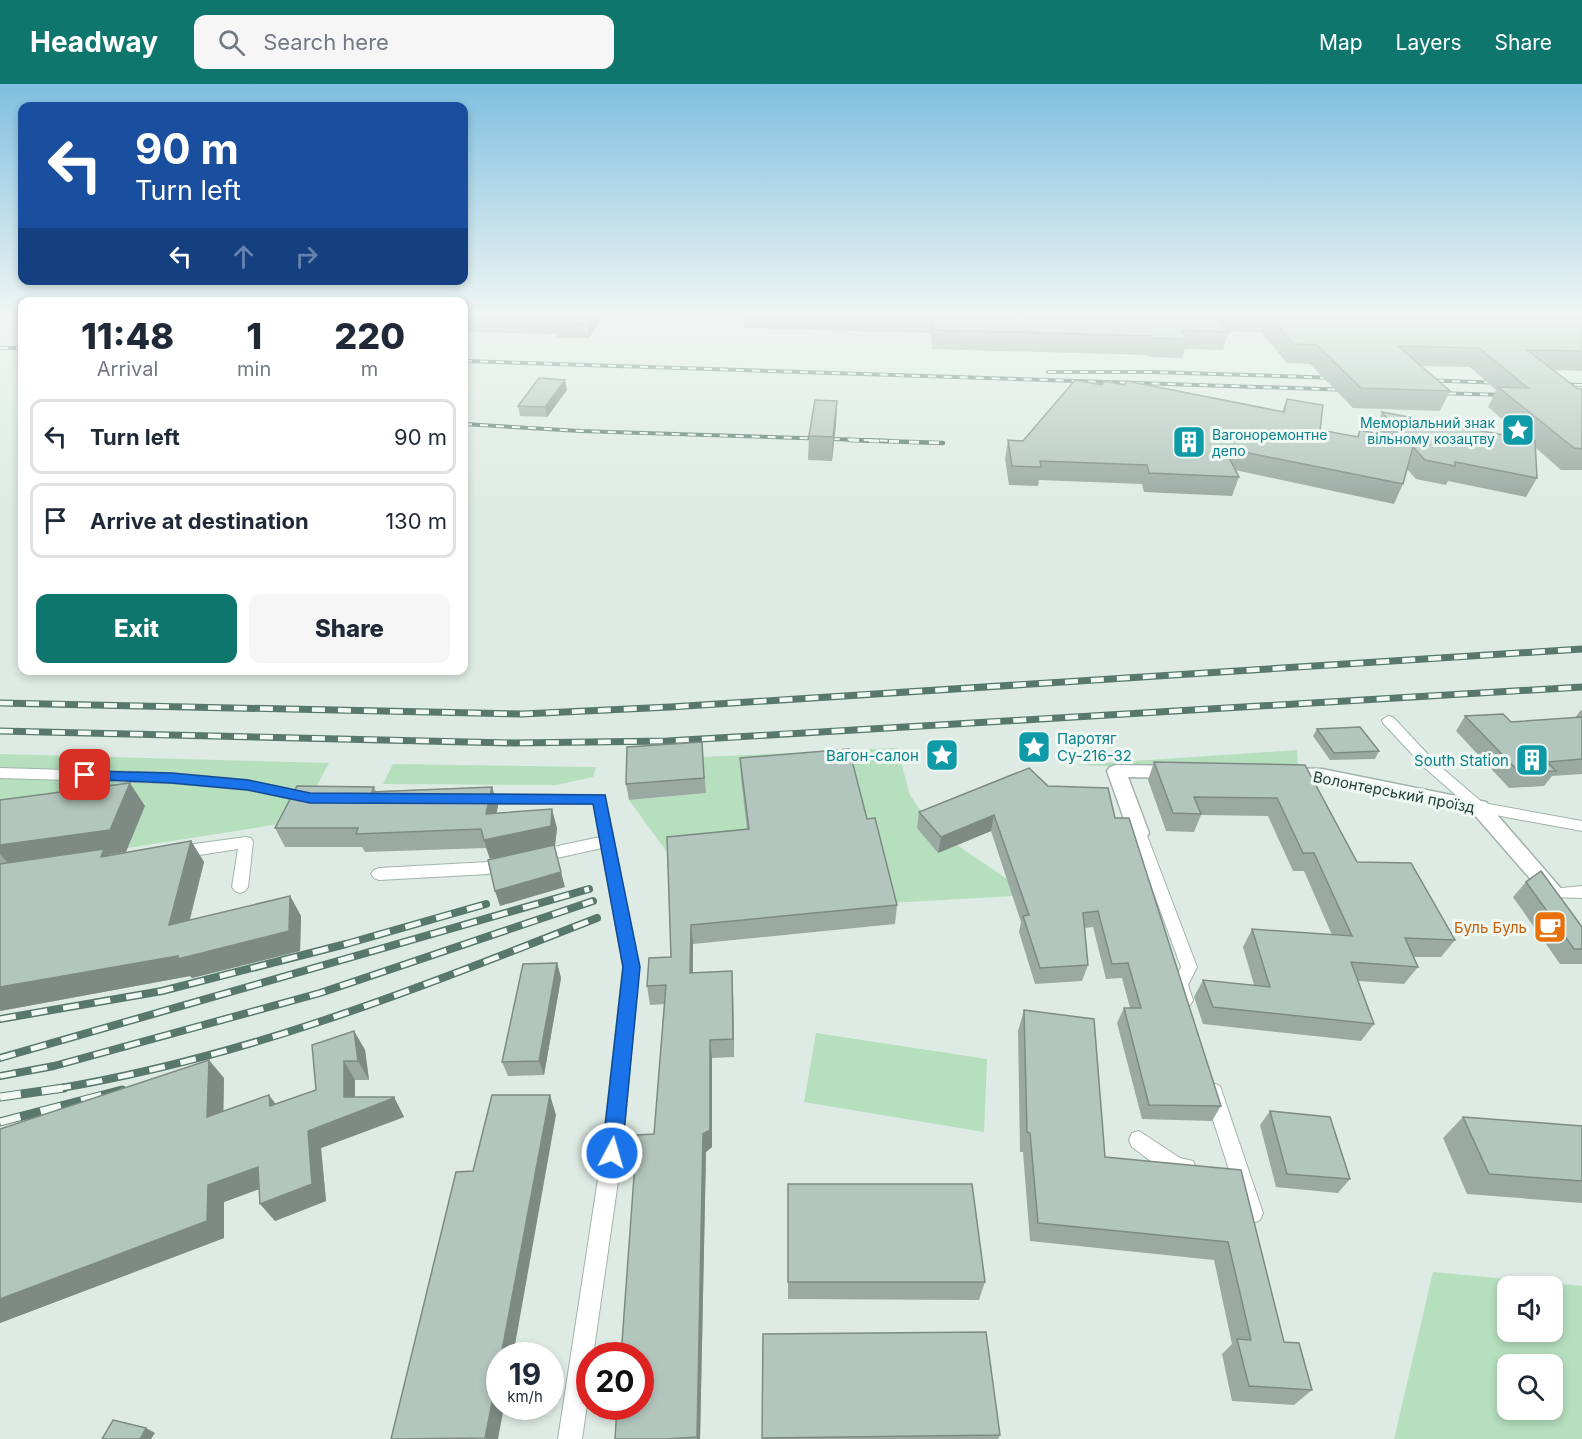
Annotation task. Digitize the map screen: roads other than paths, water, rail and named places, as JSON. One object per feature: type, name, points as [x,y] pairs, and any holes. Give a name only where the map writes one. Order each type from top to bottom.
[{"type":"street","points":[[1139,833],[1116,771],[1196,772]]},
{"type":"street","name":"Волонтерський проїзд","points":[[1264,774],[1322,775],[1479,807],[1556,893]]},
{"type":"lane","points":[[1388,720],[1430,765],[1479,807],[1582,826]]},
{"type":"lane","points":[[0,773],[171,778],[248,785],[293,795],[330,798]]},
{"type":"lane","points":[[458,799],[600,799],[631,967],[612,1153],[570,1439]]},
{"type":"lane","points":[[1139,833],[1189,967],[1180,985],[1188,1013]]},
{"type":"lane","points":[[379,874],[488,868],[608,841]]},
{"type":"lane","points":[[164,854],[246,842],[240,887]]},
{"type":"lane","points":[[1556,893],[1582,892]]},
{"type":"lane","points":[[1556,893],[1568,909]]},
{"type":"lane","points":[[1209,1079],[1253,1213]]},
{"type":"lane","points":[[1139,1140],[1177,1167],[1239,1170]]},
{"type":"railway","points":[[930,376],[1351,390]]},
{"type":"railway","points":[[1284,376],[1339,378]]},
{"type":"railway","points":[[1420,380],[1504,383]]},
{"type":"railway","points":[[1558,384],[1582,385]]},
{"type":"railway","points":[[1432,393],[1510,395]]},
{"type":"railway","points":[[468,424],[580,431],[894,441]]},
{"type":"railway","points":[[849,440],[943,443]]},
{"type":"railway","points":[[0,703],[522,714],[670,707],[1582,649]]},
{"type":"railway","points":[[0,731],[514,743],[667,741],[1582,687]]},
{"type":"railway","points":[[0,1058],[589,889]]},
{"type":"railway","points":[[0,1076],[54,1066],[320,993],[593,901]]},
{"type":"railway","points":[[0,1019],[162,991],[346,944],[486,904]]},
{"type":"railway","points":[[55,1089],[196,1059],[264,1040],[397,995],[597,918]]},
{"type":"railway","points":[[0,1097],[64,1088]]},
{"type":"railway","points":[[0,1122],[122,1090]]},
{"type":"place","name":"Меморіальний знак вільному козацтву","points":[[1518,430]]},
{"type":"place","name":"Вагоноремонтне депо","points":[[1189,442]]},
{"type":"place","name":"Паротяг Су-216-32","points":[[1034,747]]},
{"type":"place","name":"Вагон-салон","points":[[942,755]]},
{"type":"place","name":"South Station","points":[[1532,760]]},
{"type":"place","name":"Буль Буль","points":[[1550,927]]}]
